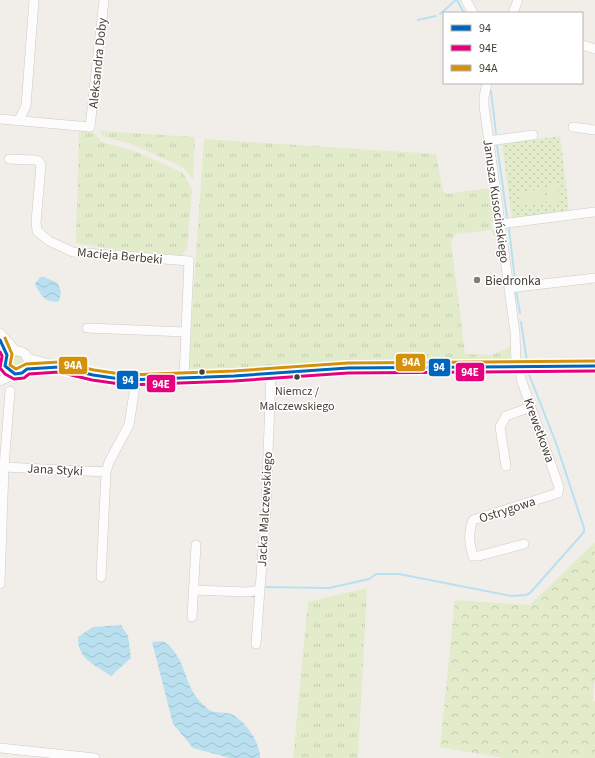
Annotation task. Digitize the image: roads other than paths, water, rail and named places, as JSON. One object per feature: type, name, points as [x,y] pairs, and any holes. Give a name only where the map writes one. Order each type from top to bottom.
[{"type":"street","points":[[0,119],[19,120],[26,106],[34,0]]},
{"type":"street","name":"Aleksandra Doby","points":[[19,120],[90,127],[104,0]]},
{"type":"street","points":[[466,0],[472,12]]},
{"type":"street","points":[[513,12],[518,0]]},
{"type":"street","points":[[583,45],[595,49]]},
{"type":"street","name":"Janusza Kusocińskiego","points":[[487,84],[484,106],[518,366]]},
{"type":"street","points":[[573,127],[595,130]]},
{"type":"street","points":[[489,141],[533,134]]},
{"type":"street","name":"Macieja Berbeki","points":[[9,159],[35,160],[39,161],[41,165],[36,222],[37,232],[49,241],[73,252],[189,261],[186,332]]},
{"type":"street","points":[[500,224],[595,212]]},
{"type":"street","points":[[509,288],[595,278]]},
{"type":"street","points":[[87,328],[186,332],[184,378]]},
{"type":"street","points":[[0,333],[16,351]]},
{"type":"street","points":[[0,340],[7,355],[3,369],[15,374]]},
{"type":"street","points":[[7,355],[16,351],[23,352],[29,362],[27,369]]},
{"type":"street","points":[[27,358],[92,375],[136,380],[271,374],[348,368],[595,366]]},
{"type":"street","name":"Krewetkowa","points":[[518,366],[521,379],[558,480],[558,493]]},
{"type":"street","points":[[0,381],[15,374],[21,373],[27,369],[59,367]]},
{"type":"street","name":"Jacka Malczewskiego","points":[[256,644],[266,507],[271,374]]},
{"type":"street","points":[[101,577],[106,472],[109,462],[129,425],[136,380]]},
{"type":"street","points":[[0,584],[4,467],[10,391]]},
{"type":"street","points":[[506,466],[500,427],[506,416],[531,407]]},
{"type":"street","name":"Jana Styki","points":[[4,467],[106,472]]},
{"type":"street","name":"Ostrygowa","points":[[524,544],[479,556],[473,556],[469,539],[469,530],[473,520],[558,493]]},
{"type":"street","points":[[192,617],[196,545]]},
{"type":"street","points":[[194,590],[248,592],[260,590]]},
{"type":"street","points":[[0,748],[95,758]]},
{"type":"water","points":[[40,277],[44,277],[58,283],[61,292],[59,301],[54,302],[47,300],[41,295],[35,284]]},
{"type":"water","points":[[121,625],[128,636],[131,658],[111,676],[88,661],[80,651],[78,637],[93,627]]},
{"type":"water","points":[[163,641],[170,647],[179,659],[191,688],[198,699],[210,711],[231,714],[237,717],[247,727],[255,739],[258,745],[260,758],[230,758],[193,748],[173,724],[152,642]]},
{"type":"waterway","points":[[440,14],[456,0]]},
{"type":"waterway","points":[[457,0],[463,12]]},
{"type":"waterway","points":[[418,20],[436,16]]},
{"type":"waterway","points":[[491,91],[496,133]]},
{"type":"waterway","points":[[497,145],[507,217]]},
{"type":"waterway","points":[[509,229],[515,280]]},
{"type":"waterway","points":[[516,291],[520,313]]},
{"type":"waterway","points":[[521,322],[527,361]]},
{"type":"waterway","points":[[265,587],[329,588],[369,579],[376,574],[399,574],[511,596],[526,595],[530,593],[584,532],[584,528],[556,443],[528,372]]},
{"type":"place","name":"Biedronka","points":[[477,280]]},
{"type":"place","name":"Niemcz / Malczewskiego","points":[[297,377]]}]
